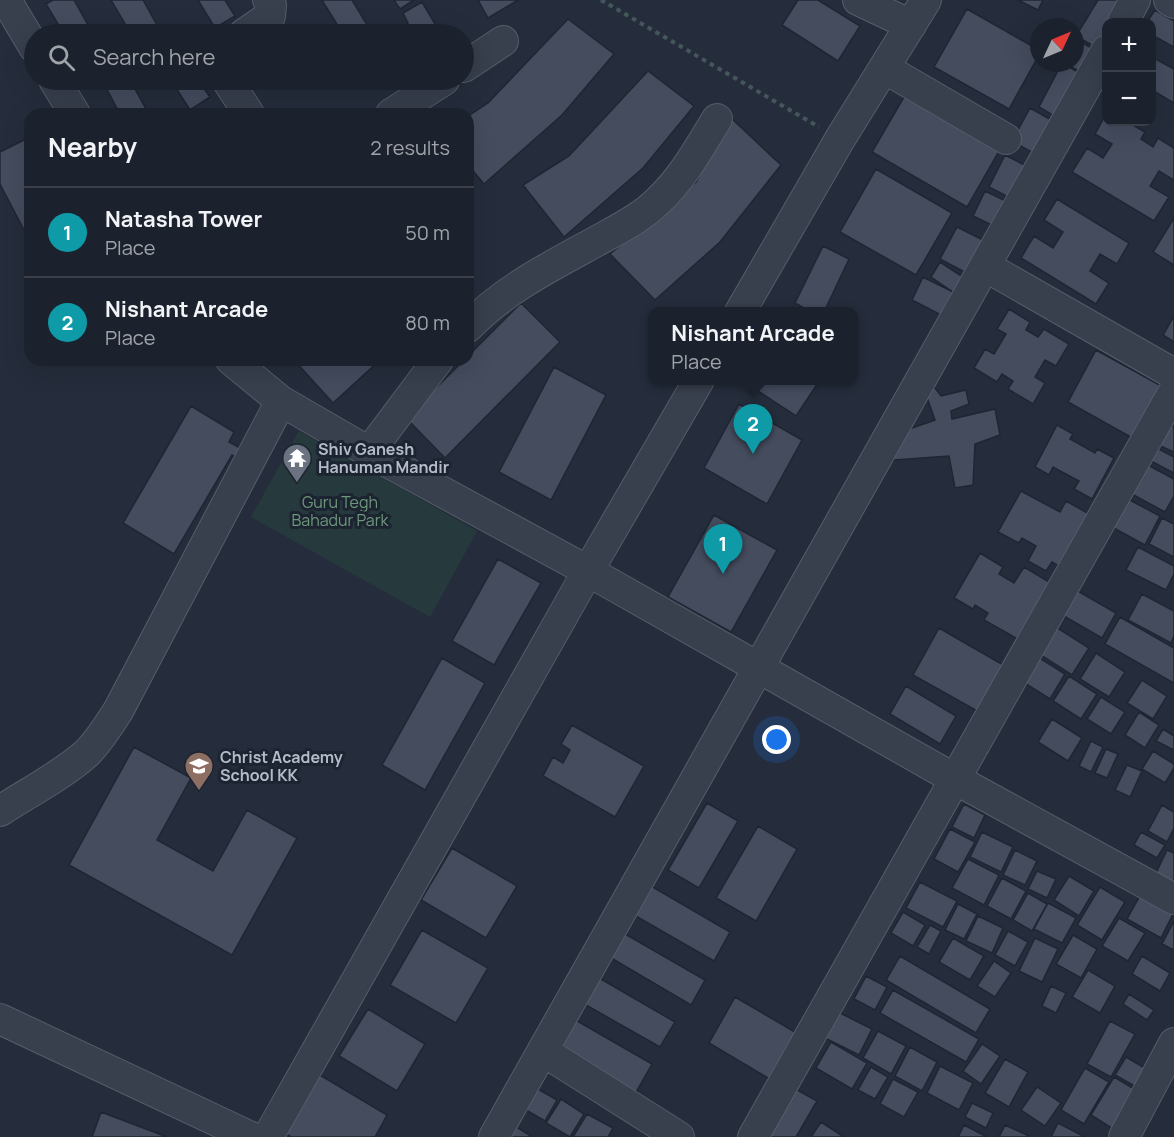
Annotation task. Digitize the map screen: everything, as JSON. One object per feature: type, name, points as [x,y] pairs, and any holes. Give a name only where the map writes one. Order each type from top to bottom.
[{"type":"street","points":[[6,0],[24,30]]},
{"type":"street","points":[[258,24],[270,16],[271,5],[268,0]]},
{"type":"street","points":[[743,307],[840,139],[919,12],[858,0]]},
{"type":"street","points":[[1125,18],[1136,0]]},
{"type":"street","points":[[1169,0],[1174,3]]},
{"type":"street","points":[[474,60],[503,41]]},
{"type":"street","points":[[494,1137],[1102,60]]},
{"type":"street","points":[[885,68],[1006,139]]},
{"type":"street","points":[[60,90],[71,108]]},
{"type":"street","points":[[233,90],[245,108]]},
{"type":"street","points":[[400,108],[428,90]]},
{"type":"street","points":[[474,321],[497,299],[631,222],[657,202],[679,180],[717,119]]},
{"type":"street","points":[[985,267],[1174,374]]},
{"type":"street","points":[[238,366],[281,401],[369,452],[588,571],[955,779],[1174,899]]},
{"type":"street","points":[[369,452],[434,366]]},
{"type":"street","points":[[268,1137],[588,571],[697,385]]},
{"type":"street","points":[[753,1137],[1174,391]]},
{"type":"street","points":[[0,811],[68,767],[88,752],[103,734],[118,711],[281,401]]},
{"type":"street","points":[[0,1019],[250,1137]]},
{"type":"street","points":[[1124,1137],[1174,1043]]},
{"type":"street","points":[[543,1051],[679,1137]]},
{"type":"path","points":[[601,0],[840,139]]},
{"type":"green space","name":"Guru Tegh Bahadur Park","points":[[299,431],[477,531],[430,617],[251,517]]},
{"type":"building","points":[[53,0],[74,0],[87,24],[58,24],[46,4]]},
{"type":"building","points":[[111,0],[143,0],[156,24],[125,24]]},
{"type":"building","points":[[198,0],[225,0],[235,16],[222,24],[213,24]]},
{"type":"building","points":[[322,0],[352,0],[367,24],[337,24]]},
{"type":"building","points":[[394,0],[414,0],[400,9]]},
{"type":"building","points":[[478,0],[518,0],[488,18]]},
{"type":"building","points":[[798,0],[818,0],[860,26],[838,61],[782,25]]},
{"type":"building","points":[[1018,0],[1043,0],[1038,10]]},
{"type":"building","points":[[1098,0],[1124,0],[1120,18],[1102,18],[1102,51],[1084,41],[1084,23]]},
{"type":"building","points":[[422,2],[435,24],[406,24],[403,13]]},
{"type":"building","points":[[967,9],[1030,45],[1030,71],[1009,109],[934,67]]},
{"type":"building","points":[[1155,10],[1174,21],[1174,47],[1156,37],[1156,18],[1150,18]]},
{"type":"building","points":[[568,19],[614,54],[562,115],[484,184],[474,172],[474,112],[488,103]]},
{"type":"building","points":[[1084,44],[1101,54],[1087,76],[1080,72],[1084,72]]},
{"type":"building","points":[[1156,59],[1174,69],[1174,103],[1156,92]]},
{"type":"building","points":[[648,71],[694,106],[643,168],[564,237],[523,185],[569,156]]},
{"type":"building","points":[[1057,72],[1078,72],[1085,76],[1061,120],[1039,107]]},
{"type":"building","points":[[107,90],[136,90],[145,108],[117,108]]},
{"type":"building","points":[[177,90],[205,90],[210,97],[193,108],[189,108]]},
{"type":"building","points":[[908,90],[1003,144],[967,207],[872,152]]},
{"type":"building","points":[[1030,108],[1055,122],[1037,155],[1012,141]]},
{"type":"building","points":[[731,118],[781,165],[720,242],[655,300],[610,254],[696,182]]},
{"type":"building","points":[[1102,121],[1102,126],[1135,126],[1145,132],[1141,139],[1153,147],[1158,138],[1174,148],[1174,180],[1159,171],[1150,186],[1169,197],[1154,221],[1072,172],[1087,148],[1103,158],[1112,144],[1095,134]]},
{"type":"building","points":[[24,140],[24,230],[0,184],[0,152]]},
{"type":"building","points":[[1005,155],[1030,168],[1014,200],[989,187]]},
{"type":"building","points":[[876,169],[952,213],[916,275],[840,232]]},
{"type":"building","points":[[985,191],[1012,204],[1000,229],[973,216]]},
{"type":"building","points":[[1057,199],[1129,243],[1117,264],[1100,254],[1090,271],[1109,283],[1096,304],[1021,258],[1034,236],[1053,248],[1063,232],[1044,220]]},
{"type":"building","points":[[1174,218],[1174,265],[1153,252]]},
{"type":"building","points":[[957,227],[989,243],[972,276],[940,259]]},
{"type":"building","points":[[823,246],[849,259],[826,307],[802,307],[795,303]]},
{"type":"building","points":[[940,262],[963,277],[953,292],[931,277]]},
{"type":"building","points":[[923,277],[953,292],[941,315],[912,300]]},
{"type":"building","points":[[521,303],[560,342],[445,458],[406,418],[458,366],[474,366],[474,350]]},
{"type":"building","points":[[1009,309],[1030,322],[1026,330],[1038,337],[1044,329],[1069,344],[1056,366],[1045,360],[1035,377],[1045,383],[1033,404],[1008,389],[1013,381],[1002,374],[997,382],[974,368],[985,349],[994,354],[1006,334],[997,329]]},
{"type":"building","points":[[1174,316],[1174,342],[1163,335]]},
{"type":"building","points":[[1096,350],[1165,388],[1136,440],[1068,402]]},
{"type":"building","points":[[299,366],[373,366],[333,403]]},
{"type":"building","points":[[554,367],[606,395],[551,500],[499,472]]},
{"type":"building","points":[[757,385],[817,385],[796,416],[755,389]]},
{"type":"building","points":[[935,388],[941,396],[966,390],[969,404],[951,411],[952,419],[995,409],[1000,435],[975,444],[973,485],[955,488],[949,456],[894,460],[895,434],[935,420],[924,389]]},
{"type":"building","points":[[739,404],[802,440],[767,504],[704,468]]},
{"type":"building","points":[[191,406],[234,432],[229,442],[242,449],[237,458],[232,455],[174,554],[123,523]]},
{"type":"building","points":[[1166,423],[1174,427],[1174,452],[1156,444]]},
{"type":"building","points":[[1057,425],[1073,434],[1070,439],[1095,453],[1097,449],[1114,458],[1092,499],[1074,489],[1079,481],[1053,467],[1049,475],[1035,467]]},
{"type":"building","points":[[1155,447],[1174,457],[1174,473],[1149,460]]},
{"type":"building","points":[[1144,463],[1174,479],[1174,496],[1165,512],[1128,492]]},
{"type":"building","points":[[1021,491],[1060,512],[1066,501],[1091,515],[1062,568],[1052,562],[1046,571],[1028,561],[1036,546],[1022,538],[1019,543],[998,532]]},
{"type":"building","points":[[1124,497],[1160,516],[1145,545],[1110,526]]},
{"type":"building","points":[[714,515],[777,550],[731,632],[668,597]]},
{"type":"building","points":[[1162,518],[1174,524],[1174,557],[1149,544]]},
{"type":"building","points":[[1138,547],[1174,566],[1174,574],[1166,590],[1126,570]]},
{"type":"building","points":[[980,553],[1003,567],[999,574],[1014,583],[1024,567],[1051,583],[1018,639],[984,620],[988,613],[975,605],[973,609],[954,598]]},
{"type":"building","points":[[498,559],[541,583],[494,665],[452,641]]},
{"type":"building","points":[[1076,590],[1116,613],[1102,638],[1062,615]]},
{"type":"building","points":[[1142,594],[1174,611],[1174,636],[1171,643],[1128,620]]},
{"type":"building","points":[[1120,617],[1174,648],[1174,683],[1105,644]]},
{"type":"building","points":[[1056,627],[1089,648],[1072,675],[1039,654]]},
{"type":"building","points":[[939,628],[1012,670],[986,716],[913,675]]},
{"type":"building","points":[[1096,653],[1125,672],[1109,697],[1080,679]]},
{"type":"building","points":[[1038,657],[1065,674],[1050,699],[1023,682]]},
{"type":"building","points":[[442,658],[485,683],[425,790],[382,765]]},
{"type":"building","points":[[1069,676],[1097,694],[1081,719],[1053,701]]},
{"type":"building","points":[[1142,680],[1167,696],[1153,719],[1127,703]]},
{"type":"building","points":[[906,686],[956,716],[940,744],[890,714]]},
{"type":"building","points":[[1101,697],[1125,712],[1111,734],[1087,719]]},
{"type":"building","points":[[1139,712],[1159,725],[1145,748],[1125,735]]},
{"type":"building","points":[[1052,719],[1082,738],[1068,761],[1038,742]]},
{"type":"building","points":[[572,725],[644,766],[615,817],[543,776],[553,757],[563,763],[570,750],[561,744]]},
{"type":"building","points":[[1163,729],[1174,736],[1174,750],[1156,741]]},
{"type":"building","points":[[1091,741],[1103,747],[1091,772],[1079,766]]},
{"type":"building","points":[[134,747],[191,778],[157,840],[213,871],[247,810],[297,838],[232,955],[69,865]]},
{"type":"building","points":[[1106,749],[1118,754],[1107,778],[1095,773]]},
{"type":"building","points":[[1153,751],[1174,764],[1165,783],[1142,769]]},
{"type":"building","points":[[1127,765],[1142,771],[1130,797],[1115,790]]},
{"type":"building","points":[[707,803],[738,821],[699,888],[668,870]]},
{"type":"building","points":[[964,804],[985,815],[974,838],[952,827]]},
{"type":"building","points":[[1162,805],[1174,812],[1174,828],[1167,842],[1148,831]]},
{"type":"building","points":[[758,826],[797,849],[756,921],[716,898]]},
{"type":"building","points":[[950,829],[975,842],[958,872],[934,859]]},
{"type":"building","points":[[982,832],[1013,847],[1001,872],[970,857]]},
{"type":"building","points":[[1141,832],[1165,845],[1157,858],[1134,845]]},
{"type":"building","points":[[452,848],[517,886],[486,938],[421,900]]},
{"type":"building","points":[[1015,850],[1037,861],[1025,885],[1003,875]]},
{"type":"building","points":[[1167,850],[1174,853],[1174,882],[1156,873]]},
{"type":"building","points":[[968,859],[999,875],[984,905],[952,888]]},
{"type":"building","points":[[1037,871],[1056,879],[1047,898],[1028,889]]},
{"type":"building","points":[[1069,876],[1094,891],[1079,916],[1054,900]]},
{"type":"building","points":[[1002,878],[1026,891],[1011,919],[987,906]]},
{"type":"building","points":[[920,882],[957,901],[943,927],[906,908]]},
{"type":"building","points":[[651,886],[730,932],[714,961],[634,915]]},
{"type":"building","points":[[1100,887],[1125,902],[1102,940],[1077,925]]},
{"type":"building","points":[[1028,893],[1047,904],[1032,931],[1013,920]]},
{"type":"building","points":[[1141,894],[1174,912],[1161,938],[1127,919]]},
{"type":"building","points":[[1048,903],[1076,918],[1062,943],[1034,929]]},
{"type":"building","points":[[958,904],[977,914],[964,939],[945,930]]},
{"type":"building","points":[[903,912],[925,925],[913,946],[891,933]]},
{"type":"building","points":[[978,916],[1003,928],[992,953],[966,941]]},
{"type":"building","points":[[1119,918],[1145,933],[1128,961],[1102,946]]},
{"type":"building","points":[[1174,921],[1174,950],[1162,944]]},
{"type":"building","points":[[930,925],[941,931],[929,954],[917,947]]},
{"type":"building","points":[[422,930],[488,968],[456,1023],[390,985]]},
{"type":"building","points":[[620,931],[705,980],[691,1005],[606,955]]},
{"type":"building","points":[[1008,931],[1028,942],[1015,966],[995,955]]},
{"type":"building","points":[[1073,935],[1097,949],[1081,978],[1056,964]]},
{"type":"building","points":[[953,938],[984,956],[970,980],[939,962]]},
{"type":"building","points":[[1035,938],[1058,949],[1042,982],[1019,971]]},
{"type":"building","points":[[900,956],[990,1009],[976,1033],[886,980]]},
{"type":"building","points":[[1142,956],[1170,973],[1160,991],[1132,974]]},
{"type":"building","points":[[994,961],[1011,973],[995,997],[977,986]]},
{"type":"building","points":[[1088,970],[1115,986],[1100,1013],[1072,997]]},
{"type":"building","points":[[594,975],[675,1022],[660,1047],[579,1001]]},
{"type":"building","points":[[866,976],[887,987],[875,1010],[854,999]]},
{"type":"building","points":[[1051,986],[1066,993],[1056,1013],[1042,1006]]},
{"type":"building","points":[[893,990],[979,1039],[966,1062],[880,1013]]},
{"type":"building","points":[[1129,994],[1154,1010],[1147,1020],[1123,1004]]},
{"type":"building","points":[[735,997],[800,1035],[773,1081],[709,1043]]},
{"type":"building","points":[[368,1009],[425,1044],[397,1091],[339,1056]]},
{"type":"building","points":[[838,1012],[872,1029],[859,1055],[825,1038]]},
{"type":"building","points":[[572,1018],[652,1064],[635,1094],[555,1047]]},
{"type":"building","points":[[1110,1021],[1135,1034],[1111,1077],[1087,1064]]},
{"type":"building","points":[[878,1031],[906,1046],[891,1074],[863,1058]]},
{"type":"building","points":[[831,1042],[867,1063],[852,1089],[816,1068]]},
{"type":"building","points":[[982,1044],[1000,1056],[981,1084],[963,1071]]},
{"type":"building","points":[[910,1047],[937,1062],[922,1091],[895,1076]]},
{"type":"building","points":[[1126,1057],[1148,1070],[1138,1088],[1115,1075]]},
{"type":"building","points":[[1005,1059],[1028,1072],[1009,1107],[985,1093]]},
{"type":"building","points":[[940,1066],[973,1083],[959,1110],[927,1093]]},
{"type":"building","points":[[871,1067],[888,1077],[875,1099],[858,1090]]},
{"type":"building","points":[[1085,1068],[1109,1082],[1084,1124],[1061,1110]]},
{"type":"building","points":[[320,1075],[387,1115],[375,1137],[291,1137],[286,1134]]},
{"type":"building","points":[[1114,1077],[1136,1090],[1113,1129],[1091,1115]]},
{"type":"building","points":[[893,1079],[918,1092],[904,1117],[880,1104]]},
{"type":"building","points":[[531,1085],[557,1100],[545,1121],[519,1106]]},
{"type":"building","points":[[792,1087],[817,1101],[796,1137],[762,1137]]},
{"type":"building","points":[[1037,1087],[1061,1103],[1045,1126],[1021,1110]]},
{"type":"building","points":[[561,1099],[584,1114],[570,1137],[546,1123]]},
{"type":"building","points":[[972,1103],[993,1113],[986,1128],[965,1117]]},
{"type":"building","points":[[101,1112],[167,1137],[92,1137]]},
{"type":"building","points":[[587,1114],[613,1128],[608,1137],[573,1137]]},
{"type":"building","points":[[505,1120],[531,1136],[531,1137],[495,1137]]},
{"type":"building","points":[[821,1122],[844,1137],[811,1137]]},
{"type":"building","points":[[1058,1123],[1085,1137],[1051,1137]]},
{"type":"building","points":[[964,1125],[987,1137],[958,1137]]},
{"type":"building","points":[[1005,1125],[1029,1136],[1029,1137],[999,1137]]},
{"type":"place","name":"Nishant Arcade","points":[[753,454]]},
{"type":"place","name":"Shiv Ganesh Hanuman Mandir","points":[[297,484]]},
{"type":"place","name":"Natasha Tower","points":[[723,574]]},
{"type":"place","name":"Christ Academy School KK","points":[[199,792]]}]
